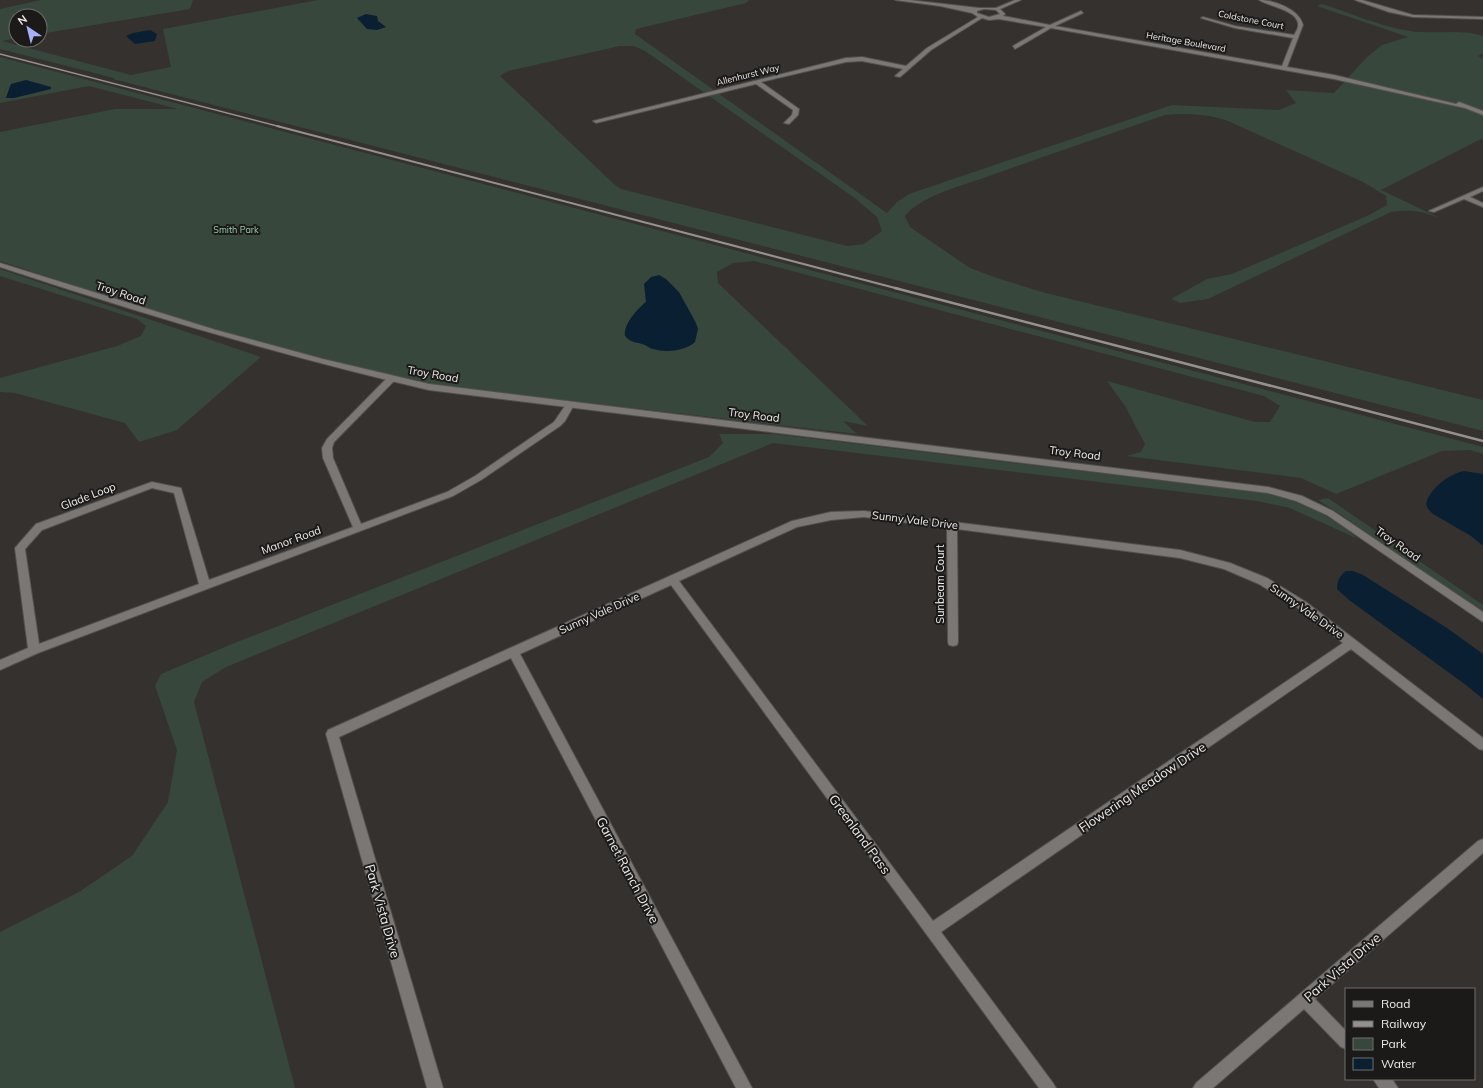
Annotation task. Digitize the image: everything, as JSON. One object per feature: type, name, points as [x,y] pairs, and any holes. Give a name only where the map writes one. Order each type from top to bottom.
[{"type":"street","points":[[897,0],[997,9],[1019,0]]},
{"type":"street","points":[[1261,0],[1288,10],[1298,17],[1301,25],[1284,68]]},
{"type":"street","points":[[1357,0],[1391,11],[1418,16],[1483,18]]},
{"type":"street","points":[[898,76],[929,49],[981,17],[974,12],[940,5]]},
{"type":"street","points":[[974,12],[979,8]]},
{"type":"street","points":[[997,9],[1003,14],[998,17]]},
{"type":"street","points":[[1015,47],[1049,26],[1080,12]]},
{"type":"street","name":"Heritage Boulevard","points":[[1003,14],[1035,24]]},
{"type":"street","name":"Heritage Boulevard","points":[[981,17],[998,17],[1334,77],[1464,107],[1483,113]]},
{"type":"street","name":"Coldstone Court","points":[[1203,18],[1235,27],[1296,37]]},
{"type":"street","name":"Allenhurst Way","points":[[596,121],[855,59],[870,60],[906,68]]},
{"type":"street","points":[[757,82],[796,109],[795,115],[787,123]]},
{"type":"street","points":[[1432,211],[1483,189]]},
{"type":"street","points":[[1464,197],[1483,205]]},
{"type":"street","name":"Troy Road","points":[[0,265],[156,316],[253,344],[391,379],[455,391],[1147,474],[1268,490],[1299,498],[1330,513],[1483,618]]},
{"type":"street","points":[[358,528],[328,458],[327,448],[330,440],[391,379]]},
{"type":"street","name":"Manor Road","points":[[0,665],[34,650],[358,528],[465,486],[557,424],[562,419],[570,405]]},
{"type":"street","name":"Glade Loop","points":[[34,650],[20,548],[39,527],[152,485],[178,490],[205,585]]},
{"type":"street","name":"Sunny Vale Drive","points":[[332,734],[795,524],[831,516],[864,514],[1180,554],[1226,566],[1263,581],[1302,605],[1483,745]]},
{"type":"street","name":"Sunbeam Court","points":[[952,525],[953,642]]},
{"type":"street","name":"Greenland Pass","points":[[673,580],[1048,1088]]},
{"type":"street","name":"Flowering Meadow Drive","points":[[932,930],[1352,643]]},
{"type":"street","name":"Garnet Ranch Drive","points":[[513,652],[744,1088]]},
{"type":"street","name":"Park Vista Drive","points":[[332,734],[435,1088]]},
{"type":"street","name":"Park Vista Drive","points":[[1201,1088],[1483,845]]},
{"type":"street","points":[[1305,999],[1345,1041]]},
{"type":"street","points":[[1383,1080],[1390,1088]]},
{"type":"green space","points":[[41,0],[193,0],[190,9],[48,33],[48,8],[8,8],[8,40],[2,41],[8,43],[8,48],[29,48],[131,75],[171,67],[163,29],[318,0],[749,0],[746,3],[636,29],[635,34],[887,213],[897,202],[909,194],[1172,105],[1279,110],[1296,103],[1286,90],[1334,93],[1367,57],[1382,45],[1408,37],[1317,6],[1322,4],[1399,29],[1419,32],[1465,32],[1483,36],[1483,53],[1478,56],[1483,59],[1483,138],[1381,190],[1440,218],[1416,211],[1391,212],[1208,299],[1180,303],[1171,299],[1207,279],[1232,274],[1367,216],[1387,205],[1386,196],[1363,182],[1228,121],[1204,115],[1173,114],[1165,115],[946,191],[913,208],[905,216],[910,227],[970,268],[1000,279],[1042,292],[1483,400],[1483,431],[113,79],[114,78],[0,49],[0,9]],"holes":[[[620,46],[634,46],[645,51],[856,199],[877,217],[882,231],[864,244],[847,246],[621,189],[500,76],[508,71]]]},
{"type":"green space","name":"Smith Park","points":[[0,57],[1483,447],[1483,454],[1470,450],[1442,451],[1336,494],[1301,478],[1126,456],[1141,452],[1145,444],[1125,406],[1107,381],[1255,422],[1270,422],[1280,406],[1264,396],[754,261],[733,263],[717,272],[718,283],[868,426],[843,421],[857,434],[420,383],[202,327],[0,261],[0,132],[115,109],[178,109],[89,86],[0,103]],"holes":[[[11,84],[35,93],[6,98]]]},
{"type":"green space","points":[[0,269],[261,357],[177,430],[139,442],[125,423],[15,393],[0,392],[0,378],[117,346],[141,336],[146,326],[137,319],[0,276]]},
{"type":"green space","points":[[719,434],[774,434],[1264,493],[1290,500],[1314,510],[1348,530],[1358,539],[1290,508],[1257,501],[773,443],[226,667],[202,682],[194,702],[295,1088],[0,1088],[0,932],[79,892],[132,856],[168,802],[177,750],[155,686],[161,674],[232,644],[709,457],[723,443]]},
{"type":"green space","points":[[1328,498],[1483,605],[1483,613],[1318,500]]},
{"type":"water","points":[[366,14],[377,16],[378,21],[386,27],[377,30],[367,29],[357,18]]},
{"type":"water","points":[[150,30],[157,34],[155,41],[135,44],[126,36],[133,33]]},
{"type":"water","points":[[26,80],[51,87],[51,89],[14,98],[6,98],[11,84]]},
{"type":"water","points":[[659,275],[666,279],[679,292],[698,329],[695,342],[681,349],[669,351],[652,349],[643,344],[631,341],[625,336],[628,322],[646,302],[644,284],[651,277]]},
{"type":"water","points":[[1464,471],[1483,474],[1483,546],[1471,536],[1433,514],[1428,509],[1426,504],[1428,498],[1436,487],[1452,475]]},
{"type":"water","points":[[1346,571],[1353,571],[1363,575],[1447,628],[1483,654],[1483,699],[1349,600],[1337,589],[1339,578]]},
{"type":"railway","points":[[0,54],[281,127]]},
{"type":"railway","points":[[277,126],[899,289]]},
{"type":"railway","points":[[895,288],[1483,441]]}]
